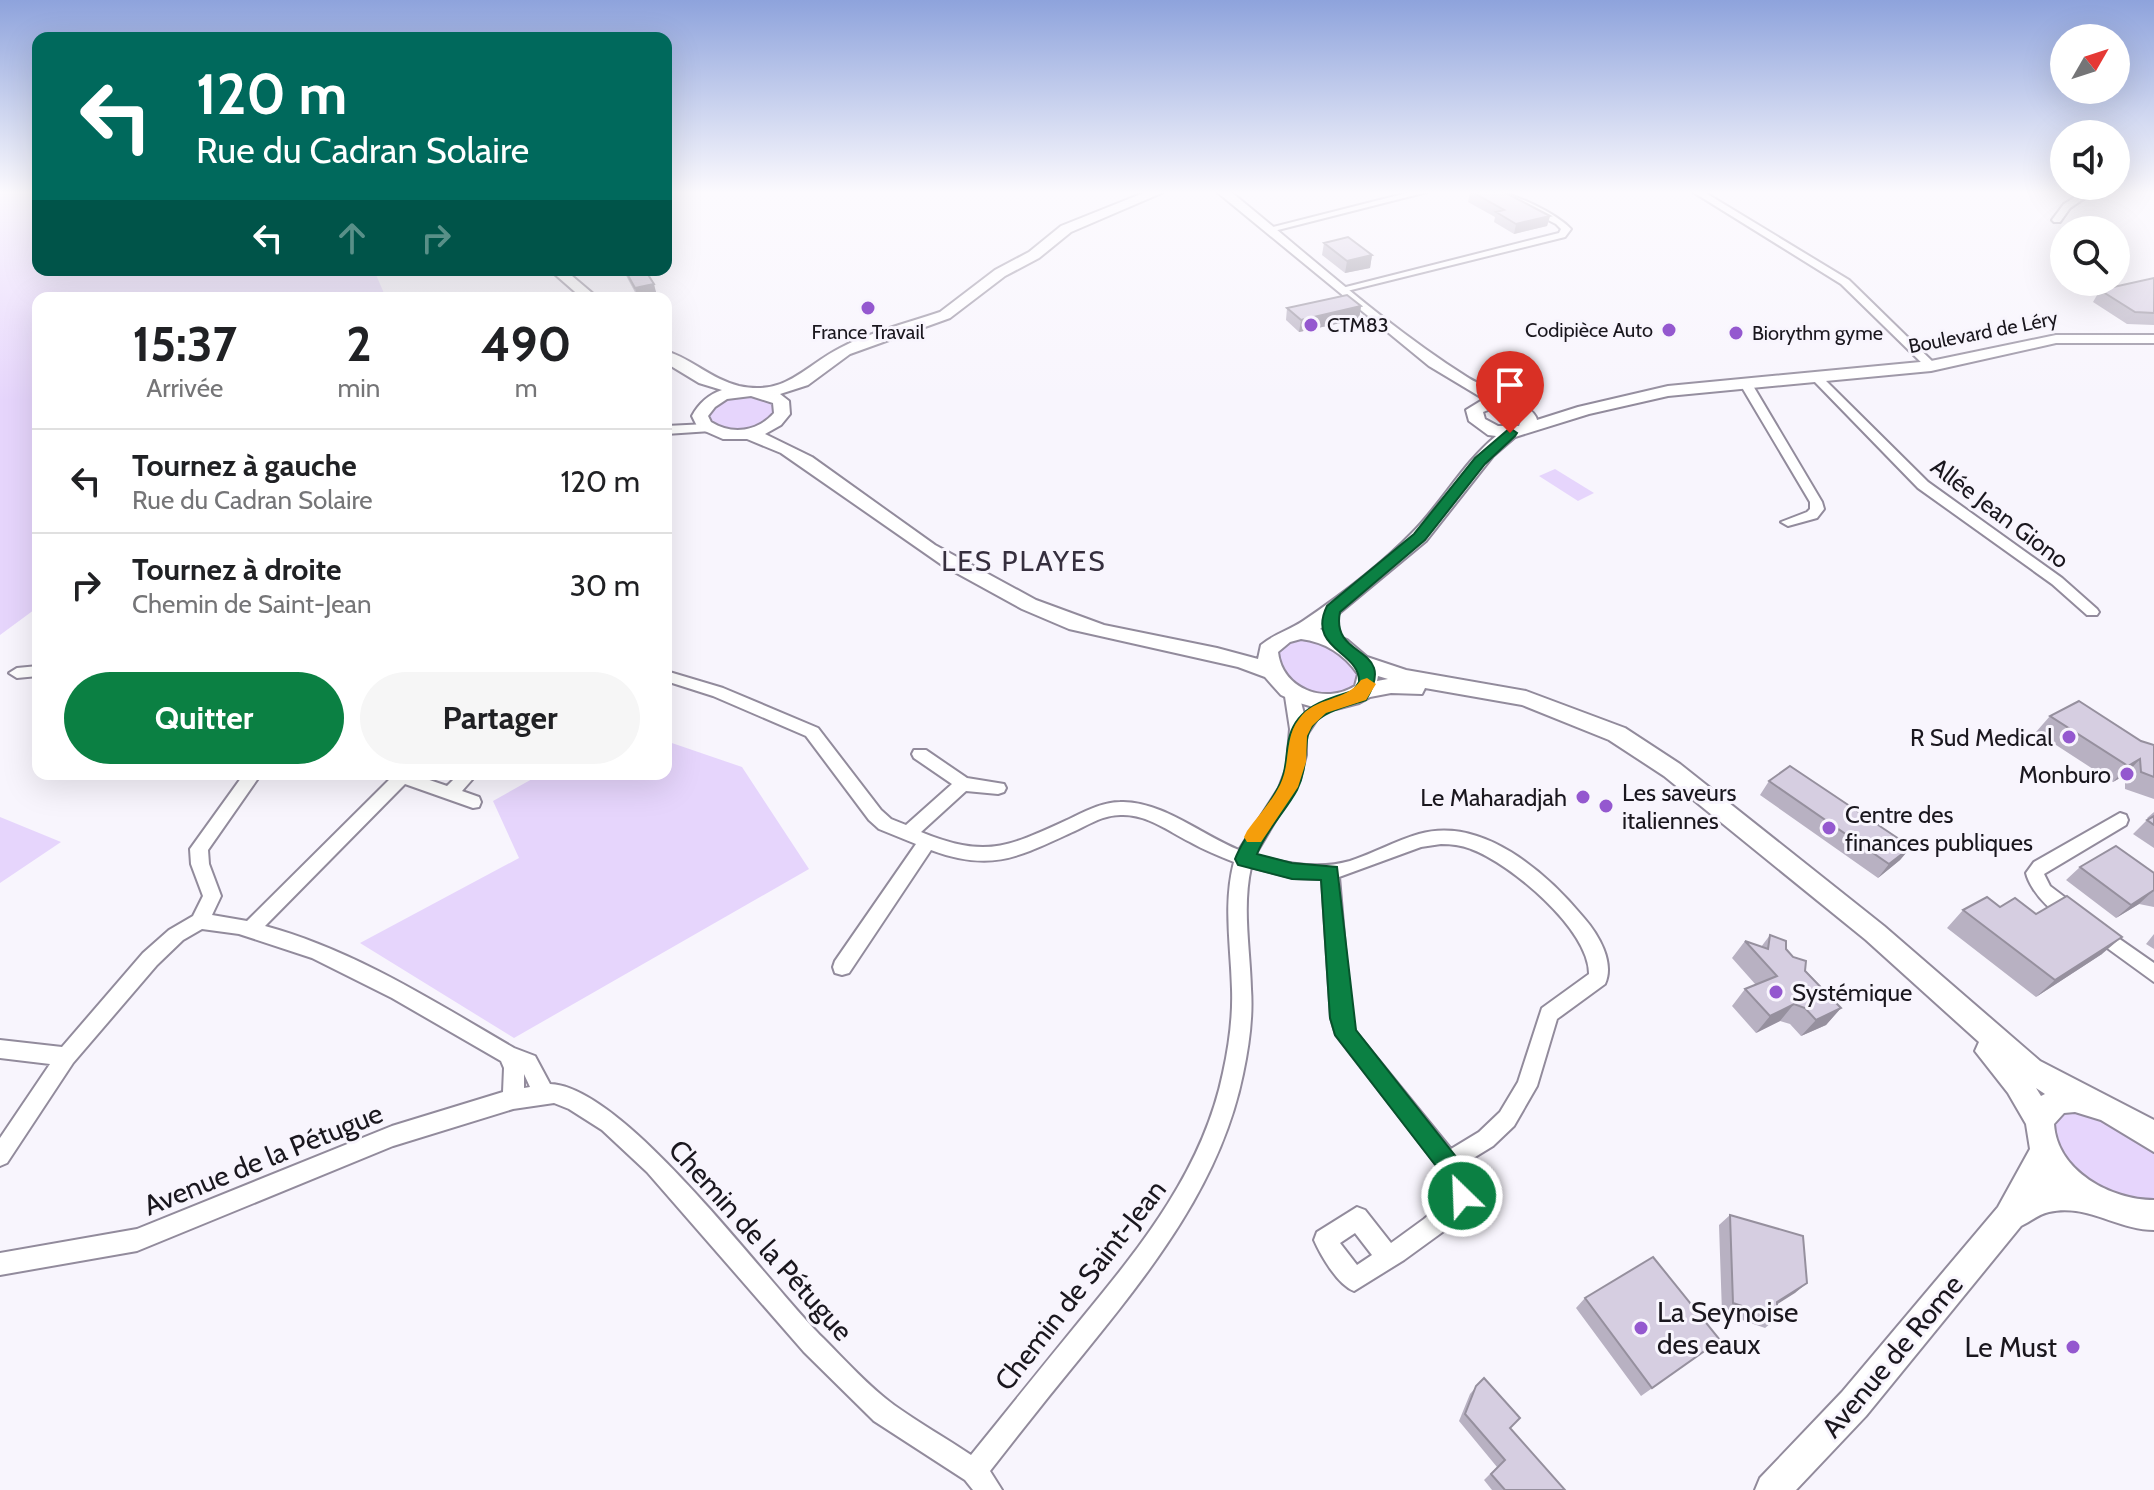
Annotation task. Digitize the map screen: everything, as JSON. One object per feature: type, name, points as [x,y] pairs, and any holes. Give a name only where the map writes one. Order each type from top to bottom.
[{"type":"street","points":[[672,360],[718,386],[767,393],[802,382],[845,351],[928,322],[959,307],[995,277],[1022,262]]},
{"type":"street","points":[[1310,262],[1460,382],[1475,404],[1484,432],[1480,461]]},
{"type":"street","points":[[1343,289],[1454,262]]},
{"type":"street","points":[[1811,262],[1845,282],[1931,366]]},
{"type":"street","points":[[564,276],[584,292]]},
{"type":"street","name":"Boulevard de Léry","points":[[1301,632],[1333,610],[1419,537],[1480,461],[1519,430],[1584,410],[1668,391],[1931,366],[2056,339],[2154,339]]},
{"type":"street","points":[[686,370],[701,389],[704,417],[726,434],[748,434],[766,428],[802,382]]},
{"type":"street","name":"Allée Jean Giono","points":[[1817,378],[1923,485],[2057,581],[2092,612]]},
{"type":"street","name":"Boulevard de Léry","points":[[1460,382],[1522,409],[1550,413],[1584,410]]},
{"type":"street","points":[[1746,384],[1816,502],[1817,509],[1812,515],[1788,522]]},
{"type":"street","points":[[672,428],[704,417],[725,395],[742,391]]},
{"type":"street","points":[[767,393],[781,412],[781,431],[800,456]]},
{"type":"street","points":[[1478,417],[1486,403],[1504,403]]},
{"type":"street","points":[[1478,417],[1519,430],[1532,421],[1522,409]]},
{"type":"street","points":[[748,434],[800,456],[891,525],[996,587],[1050,614],[1113,633],[1183,646],[1272,672],[1304,697],[1331,703],[1351,700],[1365,690],[1391,686],[1490,699],[1537,709],[1606,737],[1663,775],[1875,933],[2030,1070],[2082,1100],[2119,1112],[2154,1114]]},
{"type":"street","points":[[1333,610],[1330,621],[1336,642]]},
{"type":"street","points":[[1183,646],[1238,647],[1273,643],[1301,632],[1324,636],[1363,663],[1404,677],[1526,698],[1617,734],[1672,770],[1905,971],[1974,1037],[2018,1084],[2056,1168],[2092,1199],[2119,1212],[2151,1218]]},
{"type":"street","points":[[1272,672],[1267,656],[1273,643]]},
{"type":"street","points":[[1363,663],[1368,674],[1365,690]]},
{"type":"street","points":[[17,673],[32,672]]},
{"type":"street","points":[[672,678],[718,692],[812,732],[885,824],[968,854],[1000,854],[1115,808],[1144,809],[1201,840],[1245,859],[1292,871],[1330,872],[1371,863],[1419,841],[1441,836],[1465,839],[1508,858],[1532,877],[1590,940],[1600,963],[1598,978],[1549,1014],[1527,1086],[1507,1119],[1486,1139],[1448,1162]]},
{"type":"street","name":"Chemin de Saint-Jean","points":[[974,1471],[1166,1230],[1202,1170],[1222,1119],[1240,1033],[1242,990],[1236,949],[1240,873],[1253,838],[1289,787],[1297,762],[1298,736],[1292,690]]},
{"type":"street","points":[[1298,736],[1312,714],[1331,703]]},
{"type":"street","points":[[920,754],[963,784],[998,788]]},
{"type":"street","points":[[0,1156],[66,1057],[150,959],[176,935],[200,921],[212,896],[200,864],[199,849],[249,780]]},
{"type":"street","points":[[249,930],[399,780]]},
{"type":"street","points":[[410,780],[473,802]]},
{"type":"street","points":[[449,794],[463,780]]},
{"type":"street","points":[[908,833],[963,784]]},
{"type":"street","points":[[2120,820],[2040,867],[2035,873],[2036,883],[2154,974]]},
{"type":"street","points":[[842,967],[928,841]]},
{"type":"street","points":[[1330,872],[1341,1018],[1346,1035],[1460,1181],[1462,1196],[1457,1209],[1388,1257]]},
{"type":"street","points":[[200,921],[229,923],[333,958],[508,1055],[528,1062],[544,1093]]},
{"type":"street","points":[[0,1049],[66,1057]]},
{"type":"street","points":[[508,1055],[514,1068],[513,1099]]},
{"type":"street","name":"Chemin de la Pétugue","points":[[544,1093],[554,1093],[576,1102],[609,1123],[655,1165],[812,1344],[883,1412],[974,1471]]},
{"type":"street","name":"Avenue de la Pétugue","points":[[0,1264],[91,1250],[158,1233],[392,1136],[513,1099],[544,1093]]},
{"type":"street","points":[[2043,1136],[2047,1108],[2062,1101],[2082,1100]]},
{"type":"street","points":[[2119,1112],[2154,1138]]},
{"type":"street","name":"Avenue de Rome","points":[[2009,1218],[2043,1136]]},
{"type":"street","name":"Avenue de Rome","points":[[1772,1490],[1854,1404],[2009,1218],[2037,1199],[2051,1195],[2092,1199]]},
{"type":"street","points":[[974,1471],[989,1490]]},
{"type":"shaded area","points":[[0,262],[32,262],[32,276],[377,276],[383,292],[32,292],[32,611],[0,635]]},
{"type":"shaded area","points":[[733,392],[781,401],[766,428],[716,432],[702,411]]},
{"type":"shaded area","points":[[1555,469],[1594,493],[1578,501],[1539,476]]},
{"type":"shaded area","points":[[1313,633],[1368,674],[1340,702],[1281,681],[1273,643]]},
{"type":"shaded area","points":[[672,743],[742,767],[809,869],[514,1038],[360,943],[519,858],[493,801],[530,780],[672,780]]},
{"type":"shaded area","points":[[0,817],[61,842],[0,883]]},
{"type":"shaded area","points":[[2062,1101],[2154,1138],[2154,1215],[2092,1199],[2040,1122]]},
{"type":"building","points":[[628,276],[649,276],[654,284],[635,288]]},
{"type":"building","points":[[2154,278],[2154,313],[2135,312],[2110,296],[2130,296],[2130,283]]},
{"type":"building","points":[[1347,295],[1361,306],[1301,320],[1287,308]]},
{"type":"building","points":[[2079,701],[2141,741],[2154,745],[2154,777],[2141,772],[2140,759],[2128,766],[2050,716]]},
{"type":"building","points":[[1790,766],[1911,847],[1889,864],[1769,781]]},
{"type":"building","points":[[2116,846],[2154,873],[2154,890],[2131,905],[2080,867]]},
{"type":"building","points":[[2067,896],[2122,937],[2055,980],[1963,910],[1987,897],[2000,907],[2015,898],[2036,914]]},
{"type":"building","points":[[1770,935],[1786,941],[1786,949],[1793,957],[1806,961],[1805,971],[1841,1008],[1816,1020],[1805,1008],[1794,1004],[1770,1016],[1745,989],[1777,976],[1745,941],[1768,949]]},
{"type":"building","name":"La Seynoise des eaux","points":[[1730,1215],[1803,1236],[1807,1283],[1777,1302],[1777,1318],[1733,1303]]},
{"type":"building","name":"La Seynoise des eaux","points":[[1653,1257],[1720,1340],[1652,1388],[1585,1298]]},
{"type":"building","points":[[1484,1378],[1520,1418],[1510,1428],[1565,1490],[1505,1490],[1491,1474],[1505,1460],[1465,1414],[1476,1386]]},
{"type":"slow traffic","points":[[1254,837],[1289,787],[1297,762],[1298,736],[1306,722],[1320,708],[1360,695],[1367,684]]},
{"type":"place","name":"France Travail","points":[[868,308]]},
{"type":"place","name":"CTM83","points":[[1311,325]]},
{"type":"place","name":"Codipièce Auto","points":[[1669,330]]},
{"type":"place","name":"Biorythm gyme","points":[[1736,333]]},
{"type":"place","name":"R Sud Medical","points":[[2069,737]]},
{"type":"place","name":"Monburo","points":[[2127,774]]},
{"type":"place","name":"Le Maharadjah","points":[[1583,797]]},
{"type":"place","name":"Les saveurs italiennes","points":[[1606,806]]},
{"type":"place","name":"Centre des finances publiques","points":[[1829,828]]},
{"type":"place","name":"Systémique","points":[[1776,992]]},
{"type":"place","name":"La Seynoise des eaux","points":[[1641,1328]]},
{"type":"place","name":"Le Must","points":[[2073,1347]]},
{"type":"district","name":"LES PLAYES","points":[[1024,561]]},
{"type":"route","points":[[1462,1196],[1460,1181],[1448,1162],[1346,1035],[1341,1018],[1330,872],[1292,871],[1245,859],[1253,838],[1289,787],[1297,762],[1298,736],[1306,722],[1320,708],[1360,695],[1368,682],[1363,663],[1336,642],[1330,621],[1333,610],[1419,537],[1439,516],[1487,452],[1510,433]]}]
